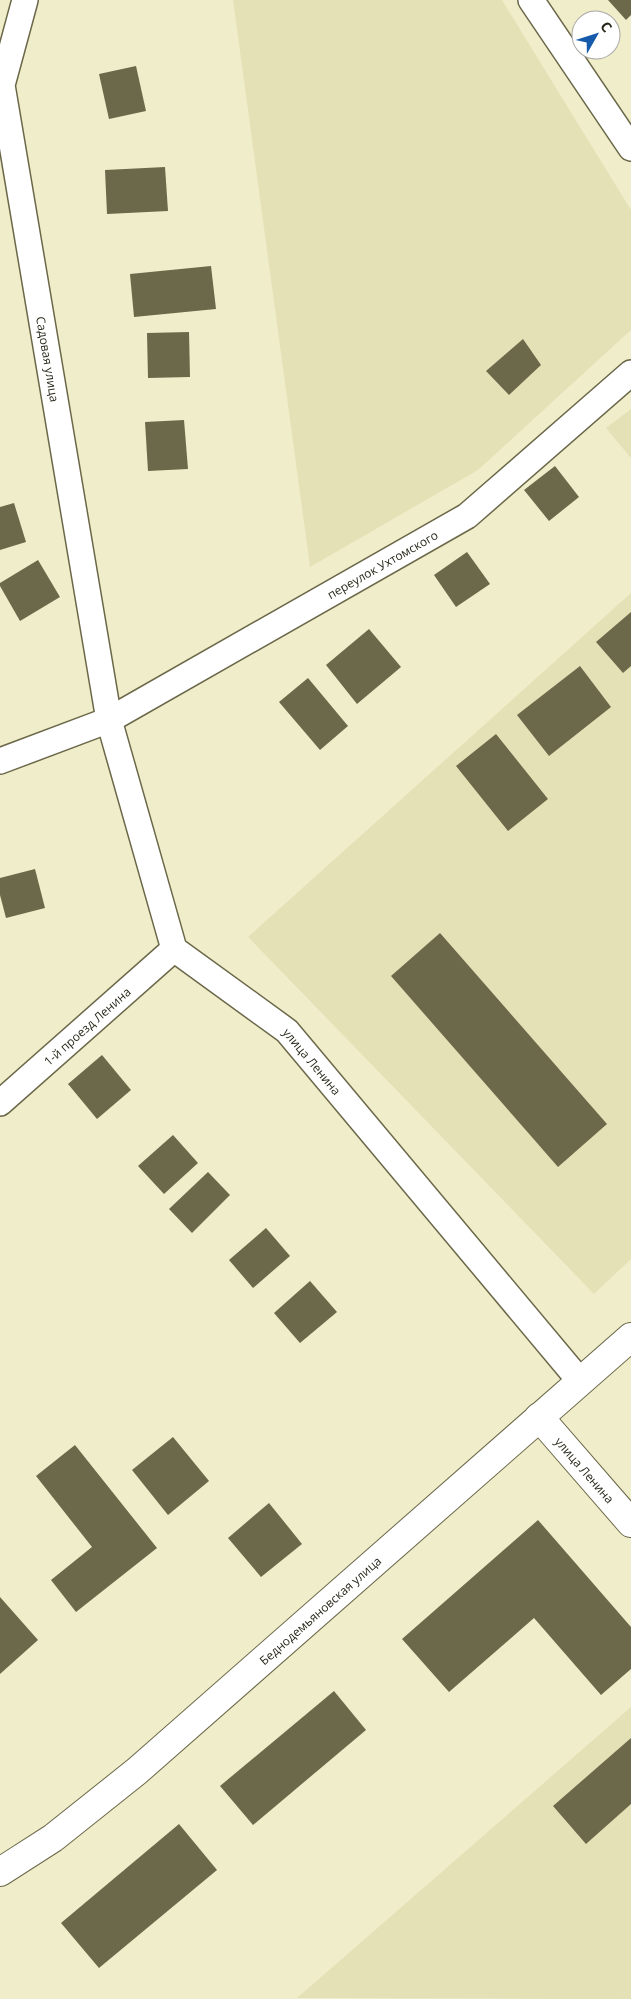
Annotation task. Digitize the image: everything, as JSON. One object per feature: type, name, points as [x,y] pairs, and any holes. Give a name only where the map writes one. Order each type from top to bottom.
[{"type":"main road","name":"Беднодемьяновская улица","points":[[0,1872],[53,1838],[137,1771],[631,1337]]},
{"type":"main road","name":"улица Ленина","points":[[539,1417],[631,1522]]},
{"type":"street","name":"Садовая улица","points":[[25,0],[2,85],[109,720]]},
{"type":"street","points":[[531,0],[631,148]]},
{"type":"street","name":"переулок Ухтомского","points":[[0,761],[109,720],[467,516],[631,373]]},
{"type":"street","points":[[109,720],[174,949]]},
{"type":"street","name":"1-й проезд Ленина","points":[[0,1102],[174,949]]},
{"type":"street","name":"улица Ленина","points":[[174,949],[287,1031],[580,1381]]},
{"type":"shaded area","points":[[233,0],[502,0],[631,210],[631,330],[478,470],[310,567]]},
{"type":"shaded area","points":[[631,409],[631,458],[606,428]]},
{"type":"shaded area","points":[[631,593],[631,1259],[594,1294],[248,937]]},
{"type":"shaded area","points":[[631,1707],[631,1999],[297,1998]]},
{"type":"building","points":[[608,0],[631,0],[631,15],[626,20],[621,14],[621,10],[617,10]]},
{"type":"building","points":[[136,66],[146,111],[109,119],[99,74]]},
{"type":"building","points":[[165,167],[168,211],[107,214],[105,170]]},
{"type":"building","points":[[211,266],[216,309],[134,317],[130,274]]},
{"type":"building","points":[[189,332],[190,377],[148,378],[147,333]]},
{"type":"building","points":[[523,339],[541,365],[509,395],[486,371]]},
{"type":"building","points":[[184,420],[188,469],[148,471],[145,422]]},
{"type":"building","points":[[555,466],[579,497],[549,521],[524,490]]},
{"type":"building","points":[[14,503],[26,542],[0,550],[0,507]]},
{"type":"building","points":[[467,552],[490,584],[456,607],[434,575]]},
{"type":"building","points":[[38,560],[60,597],[20,621],[0,583]]},
{"type":"building","points":[[631,612],[631,666],[623,673],[596,642]]},
{"type":"building","points":[[369,629],[401,667],[357,704],[326,665]]},
{"type":"building","points":[[580,666],[611,707],[549,756],[517,715]]},
{"type":"building","points":[[308,678],[348,726],[320,750],[279,702]]},
{"type":"building","points":[[496,734],[548,799],[508,831],[456,766]]},
{"type":"building","points":[[35,869],[45,908],[6,918],[0,895],[0,878]]},
{"type":"building","points":[[440,933],[607,1124],[558,1167],[391,976]]},
{"type":"building","points":[[102,1055],[131,1090],[97,1119],[68,1084]]},
{"type":"building","points":[[173,1135],[198,1163],[164,1194],[138,1166]]},
{"type":"building","points":[[208,1172],[230,1195],[192,1233],[169,1209]]},
{"type":"building","points":[[266,1228],[290,1256],[253,1288],[229,1260]]},
{"type":"building","points":[[310,1281],[337,1312],[300,1343],[274,1313]]},
{"type":"building","points":[[173,1437],[209,1481],[168,1515],[132,1470]]},
{"type":"building","points":[[75,1445],[157,1548],[76,1612],[51,1580],[92,1547],[36,1476]]},
{"type":"building","points":[[269,1503],[302,1544],[261,1577],[228,1538]]},
{"type":"building","points":[[538,1520],[631,1627],[631,1669],[601,1695],[534,1618],[449,1692],[402,1639]]},
{"type":"building","points":[[0,1597],[38,1640],[0,1674]]},
{"type":"building","points":[[334,1691],[366,1730],[253,1825],[220,1786]]},
{"type":"building","points":[[631,1738],[631,1804],[586,1844],[553,1806]]},
{"type":"building","points":[[179,1824],[217,1870],[99,1968],[61,1923]]}]
